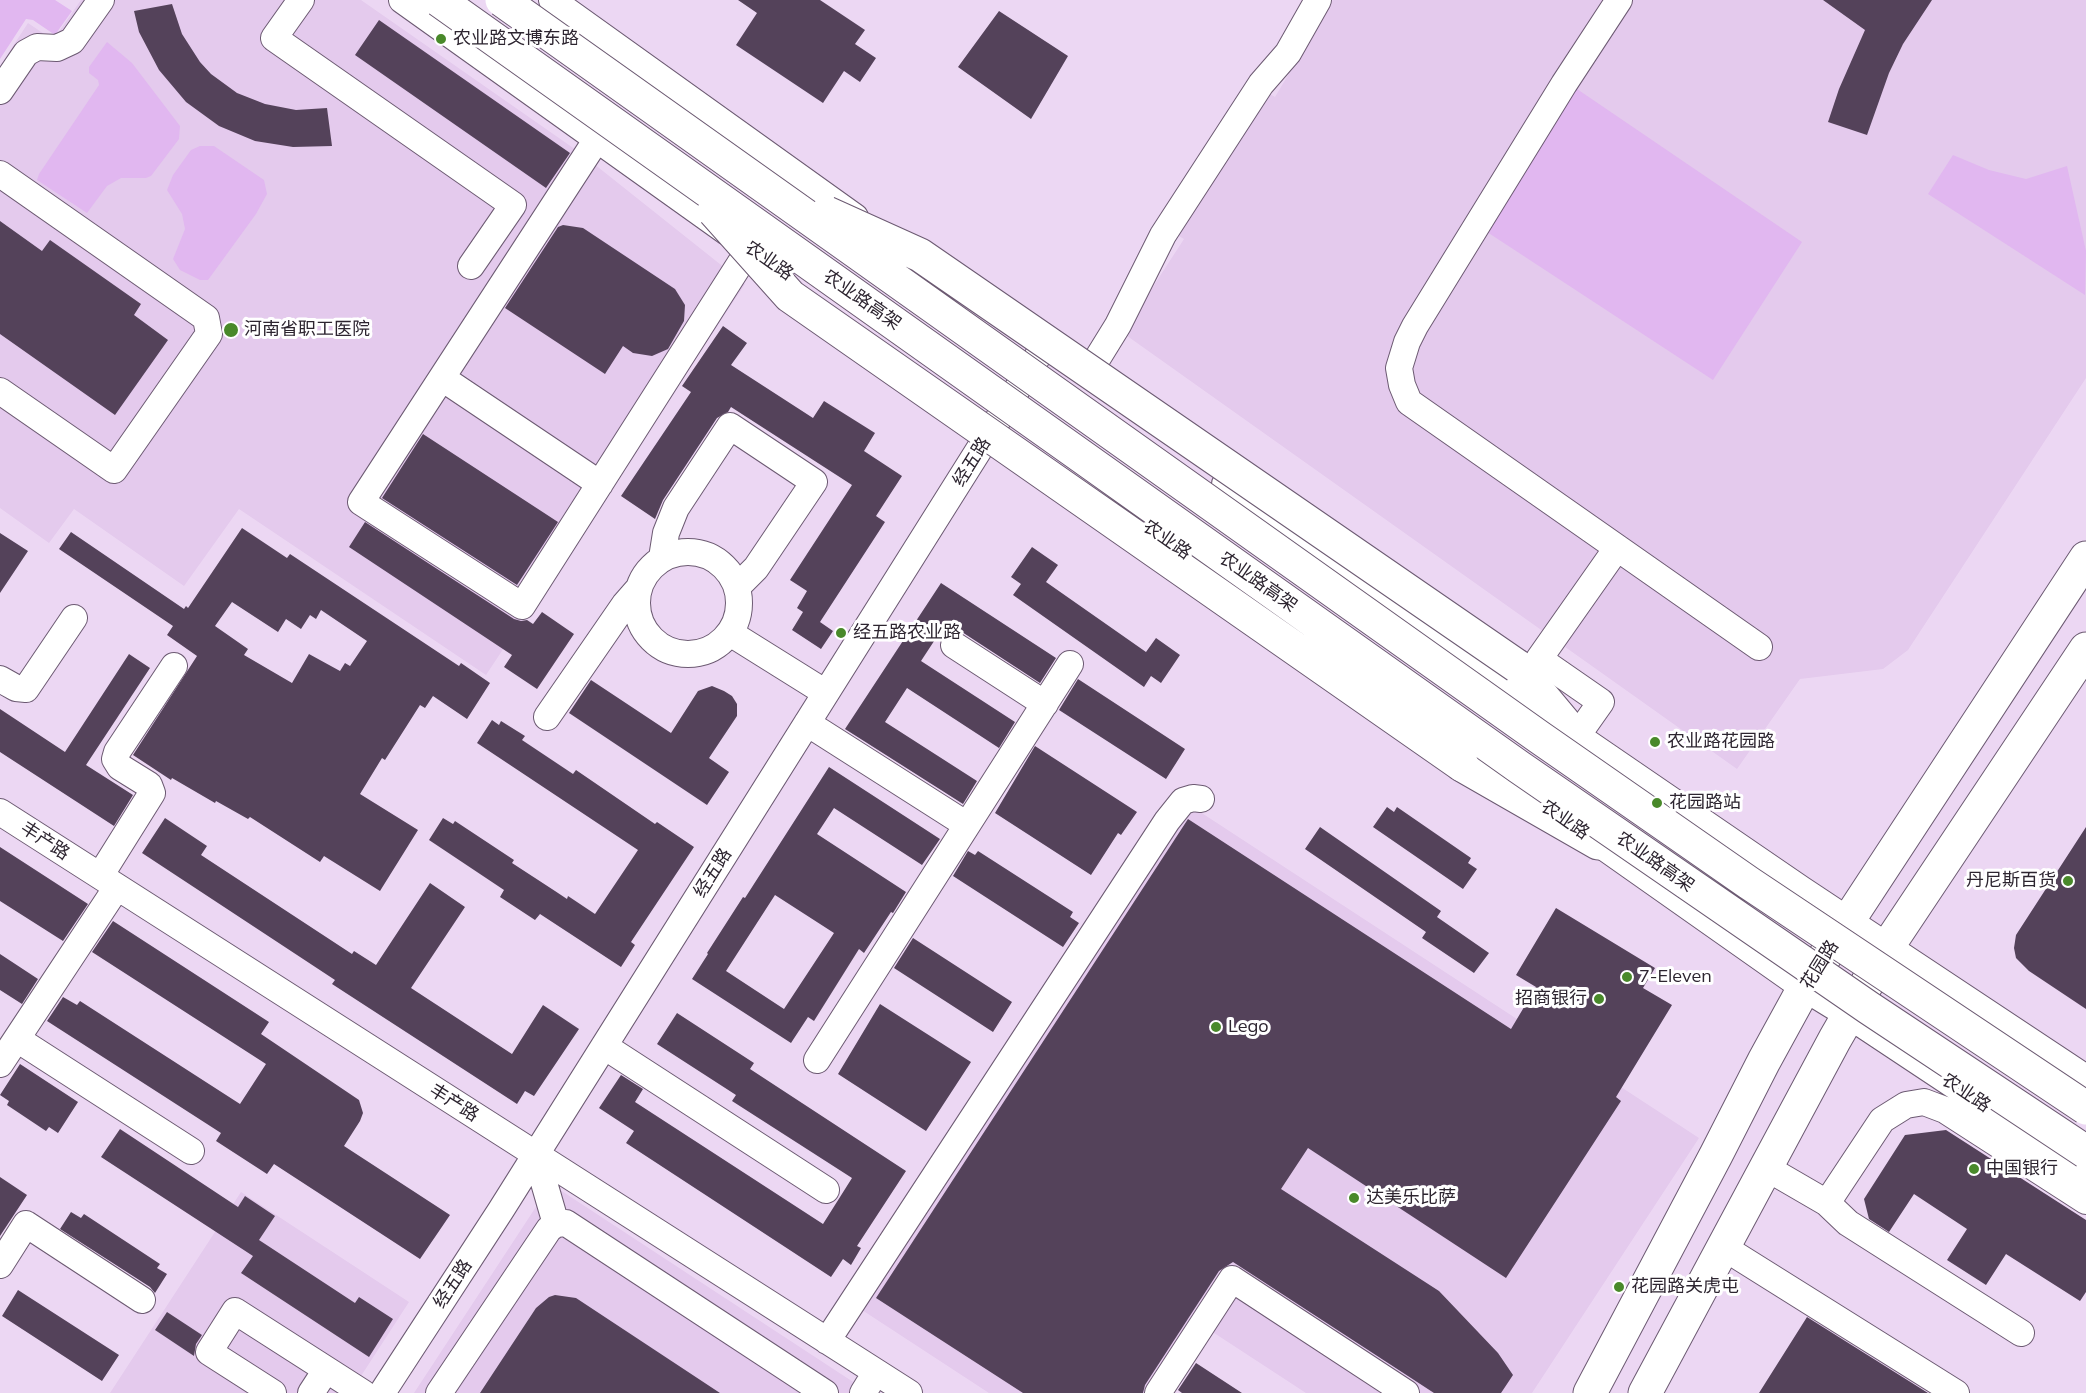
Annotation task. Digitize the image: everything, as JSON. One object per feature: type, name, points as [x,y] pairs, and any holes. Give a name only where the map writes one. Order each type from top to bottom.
[{"type":"main road","name":"农业路高架","points":[[439,0],[1614,833],[1859,1002],[2086,1152]]},
{"type":"main road","name":"农业路高架","points":[[502,0],[1720,864],[1898,985],[2086,1108]]},
{"type":"main road","points":[[675,167],[790,297],[1462,765],[1598,843]]},
{"type":"main road","points":[[753,178],[920,255],[1517,666],[1574,734]]},
{"type":"main road","name":"花园路","points":[[1587,1390],[1716,1155],[1804,988],[2086,558]]},
{"type":"main road","points":[[1645,1393],[1848,1015],[1888,947],[2086,649]]},
{"type":"street","points":[[0,91],[26,53],[37,47],[57,48],[72,41],[101,0]]},
{"type":"street","name":"农业路","points":[[402,0],[750,248],[1804,988],[2086,1173]]},
{"type":"street","points":[[552,0],[1506,687],[1888,947],[2086,1078]]},
{"type":"street","points":[[1089,372],[1118,325],[1163,235],[1261,84],[1288,53],[1318,0]]},
{"type":"street","points":[[1619,0],[1564,84],[1415,326],[1399,368],[1402,385],[1409,402],[1759,647]]},
{"type":"street","points":[[293,3],[274,38],[513,205],[471,266]]},
{"type":"street","points":[[597,140],[361,502],[522,606],[750,248]]},
{"type":"street","points":[[0,174],[206,318],[209,334],[114,470],[0,391]]},
{"type":"street","name":"经五路","points":[[382,1393],[536,1155],[1041,351]]},
{"type":"street","points":[[442,378],[600,484]]},
{"type":"street","points":[[662,558],[666,533],[675,508],[730,426],[814,482],[756,568],[737,587]]},
{"type":"street","points":[[1574,734],[1600,702],[1539,659],[1617,548]]},
{"type":"street","points":[[698,552],[710,556],[729,572],[737,587],[740,605],[738,616],[730,633],[719,644],[698,653],[685,654],[666,649],[650,637],[642,626],[637,607],[639,588],[644,575],[662,558],[674,553],[698,552]]},
{"type":"street","points":[[547,717],[625,604],[639,588]]},
{"type":"street","points":[[0,679],[16,688],[26,689],[74,618]]},
{"type":"street","points":[[730,633],[826,693]]},
{"type":"street","points":[[954,645],[1045,704]]},
{"type":"street","points":[[817,1060],[1071,664]]},
{"type":"street","points":[[0,1064],[17,1039],[108,882],[152,793],[149,785],[120,767],[115,759],[117,752],[174,666]]},
{"type":"street","points":[[807,723],[967,825]]},
{"type":"street","points":[[827,1341],[1167,820],[1183,801],[1193,798],[1200,799]]},
{"type":"street","name":"丰产路","points":[[0,812],[827,1341],[870,1383],[909,1393]]},
{"type":"street","points":[[17,1039],[191,1151]]},
{"type":"street","points":[[604,1046],[826,1190]]},
{"type":"street","points":[[1827,1203],[1882,1120],[1906,1105],[1924,1102],[1946,1110],[2086,1201]]},
{"type":"street","points":[[536,1155],[556,1224]]},
{"type":"street","points":[[1766,1167],[1827,1203],[1848,1223],[2021,1333]]},
{"type":"street","points":[[439,1393],[549,1229],[556,1224],[566,1223],[825,1393]]},
{"type":"street","points":[[0,1265],[26,1224],[142,1300]]},
{"type":"street","points":[[1723,1247],[1956,1393]]},
{"type":"street","points":[[1158,1393],[1232,1279],[1406,1393]]},
{"type":"street","points":[[273,1393],[209,1352],[235,1311],[363,1393]]},
{"type":"street","points":[[311,1393],[326,1370]]},
{"type":"shaded area","points":[[0,0],[55,0],[72,11],[55,35],[33,20],[26,19],[0,59]]},
{"type":"shaded area","name":"河南省职工医院","points":[[81,0],[361,0],[579,152],[745,284],[486,675],[239,509],[184,586],[74,509],[49,543],[0,508],[0,66],[28,23],[53,40]]},
{"type":"shaded area","points":[[1333,0],[2086,0],[2086,378],[1908,650],[1883,669],[1800,679],[1737,769],[1123,333],[1184,239],[1172,232],[1263,90],[1275,97]]},
{"type":"shaded area","points":[[107,42],[132,63],[180,126],[179,139],[151,176],[121,178],[107,186],[87,213],[37,180],[99,85],[98,80],[89,73],[89,67]]},
{"type":"shaded area","points":[[1577,89],[1802,242],[1713,380],[1484,230]]},
{"type":"shaded area","points":[[200,146],[214,146],[264,180],[267,194],[256,214],[208,280],[200,280],[180,270],[173,259],[185,229],[182,214],[167,190],[173,175],[191,150]]},
{"type":"shaded area","points":[[1953,155],[1989,170],[2026,179],[2067,166],[2086,251],[2085,295],[1928,194]]},
{"type":"shaded area","points":[[1191,806],[1699,1138],[1532,1393],[1306,1393],[1208,1329],[1166,1393],[989,1393],[862,1310]]},
{"type":"shaded area","points":[[551,1184],[870,1393],[414,1393]]},
{"type":"shaded area","points":[[241,1192],[409,1302],[350,1393],[110,1393]]},
{"type":"building","points":[[738,0],[820,0],[865,30],[855,44],[876,58],[860,82],[844,71],[823,103],[736,45],[757,13]]},
{"type":"building","points":[[1823,0],[1932,0],[1903,44],[1889,73],[1867,135],[1828,122],[1839,89],[1865,30]]},
{"type":"building","points":[[172,4],[182,34],[200,62],[211,74],[237,93],[265,104],[296,110],[327,108],[332,146],[293,147],[255,141],[219,126],[186,102],[159,70],[139,32],[134,11]]},
{"type":"building","points":[[999,11],[1068,56],[1031,119],[958,67]]},
{"type":"building","points":[[379,20],[570,153],[546,188],[355,55]]},
{"type":"building","points":[[0,221],[42,251],[50,240],[141,304],[134,315],[168,340],[115,415],[0,334]]},
{"type":"building","points":[[563,225],[583,228],[675,289],[685,305],[684,321],[668,349],[652,356],[633,353],[623,346],[605,374],[505,308],[558,227]]},
{"type":"building","points":[[723,326],[747,343],[731,365],[813,418],[824,401],[875,433],[864,451],[902,476],[876,516],[885,522],[820,622],[833,631],[821,649],[792,630],[803,612],[797,608],[807,591],[790,580],[852,485],[731,407],[728,412],[717,418],[663,500],[655,519],[621,496],[691,392],[682,386]]},
{"type":"building","points":[[423,434],[558,522],[517,585],[382,498]]},
{"type":"building","points":[[365,522],[514,619],[527,620],[533,624],[542,612],[574,634],[537,689],[504,667],[512,655],[349,547]]},
{"type":"building","points":[[242,528],[287,558],[290,554],[459,666],[461,663],[490,683],[467,719],[433,696],[425,708],[420,705],[385,760],[382,758],[360,794],[418,830],[380,891],[324,856],[320,862],[250,817],[248,819],[172,778],[171,780],[133,755],[197,656],[167,635],[173,626],[59,549],[71,532],[184,609],[186,606],[188,608]],"holes":[[[232,602],[278,632],[286,619],[301,629],[310,615],[316,619],[321,610],[367,641],[350,666],[345,663],[340,671],[309,654],[292,683],[244,655],[248,649],[215,626]]]},
{"type":"building","points":[[0,533],[28,551],[0,593]]},
{"type":"building","points":[[1032,547],[1058,565],[1046,582],[1146,652],[1156,638],[1180,655],[1161,683],[1151,676],[1144,687],[1013,595],[1021,584],[1011,577]]},
{"type":"building","points":[[941,583],[1056,658],[1040,683],[962,632],[954,630],[947,632],[942,629],[921,661],[1015,722],[999,748],[907,688],[885,722],[977,781],[963,804],[845,729]]},
{"type":"building","points":[[129,654],[150,668],[86,765],[133,795],[114,826],[0,752],[0,709],[65,752]]},
{"type":"building","points":[[1078,679],[1185,749],[1166,779],[1059,710]]},
{"type":"building","points":[[591,680],[671,733],[698,691],[712,686],[732,696],[737,704],[737,716],[709,758],[729,772],[707,805],[569,713]]},
{"type":"building","points":[[492,720],[499,725],[501,721],[525,736],[522,740],[573,774],[576,770],[655,824],[657,822],[694,847],[631,942],[635,945],[621,967],[540,914],[535,920],[500,897],[504,890],[429,840],[443,818],[453,824],[455,821],[514,860],[512,863],[567,899],[568,896],[595,914],[638,850],[477,743]]},
{"type":"building","points":[[1035,746],[1137,812],[1121,835],[1118,833],[1091,875],[995,813]]},
{"type":"building","points":[[829,767],[940,839],[922,865],[834,808],[817,834],[906,892],[864,953],[859,949],[814,1021],[808,1017],[791,1043],[692,979],[743,897],[745,898]],"holes":[[[775,895],[834,933],[784,1009],[726,971]]]},
{"type":"building","points":[[1387,807],[1394,812],[1397,807],[1471,858],[1468,863],[1477,869],[1463,889],[1373,827]]},
{"type":"building","points":[[165,818],[207,846],[201,855],[352,954],[354,951],[376,965],[430,883],[465,907],[411,988],[512,1054],[543,1005],[579,1029],[534,1096],[525,1091],[517,1104],[332,984],[335,980],[142,853]]},
{"type":"building","points":[[1188,819],[1511,1029],[1536,987],[1516,975],[1556,908],[1655,968],[1643,988],[1672,1005],[1616,1097],[1621,1101],[1506,1278],[1308,1148],[1281,1189],[1439,1291],[1498,1353],[1513,1375],[1501,1393],[1434,1393],[1233,1262],[1219,1271],[1145,1385],[1143,1393],[1023,1393],[876,1298]]},
{"type":"building","points":[[1320,827],[1441,911],[1437,917],[1489,953],[1474,973],[1422,938],[1426,932],[1305,849]]},
{"type":"building","name":"丹尼斯百货","points":[[2086,827],[2086,1009],[2029,971],[2016,958],[2014,948],[2016,935]]},
{"type":"building","points":[[0,847],[88,904],[63,941],[0,901]]},
{"type":"building","points":[[968,851],[975,855],[978,851],[1073,912],[1070,917],[1079,923],[1063,947],[953,876]]},
{"type":"building","points":[[113,921],[269,1022],[261,1034],[359,1100],[363,1113],[344,1146],[450,1215],[420,1259],[274,1164],[267,1174],[216,1141],[221,1133],[47,1021],[63,997],[77,1005],[80,1001],[240,1104],[266,1064],[92,952]]},
{"type":"building","points":[[913,938],[1012,1002],[993,1032],[894,968]]},
{"type":"building","points":[[0,954],[38,979],[22,1004],[0,990]]},
{"type":"building","points":[[880,1004],[971,1062],[926,1131],[838,1074]]},
{"type":"building","points":[[677,1013],[754,1063],[750,1069],[906,1171],[857,1246],[861,1248],[851,1265],[843,1259],[831,1277],[626,1143],[634,1131],[599,1108],[621,1075],[643,1089],[635,1102],[823,1224],[852,1178],[732,1101],[736,1095],[657,1044]]},
{"type":"building","points":[[20,1064],[78,1102],[58,1133],[49,1127],[46,1131],[7,1105],[9,1101],[0,1095]]},
{"type":"building","points":[[120,1129],[238,1207],[245,1196],[275,1216],[259,1240],[355,1303],[359,1297],[393,1319],[369,1357],[241,1273],[253,1256],[101,1157]]},
{"type":"building","points":[[1946,1130],[2086,1220],[2086,1292],[2080,1301],[2006,1254],[1986,1285],[1947,1260],[1967,1229],[1914,1194],[1889,1232],[1869,1219],[1864,1199],[1905,1135]]},
{"type":"building","points":[[0,1177],[27,1195],[0,1236]]},
{"type":"building","points":[[71,1212],[81,1218],[84,1214],[160,1264],[157,1268],[167,1274],[155,1293],[150,1287],[60,1229]]},
{"type":"building","points":[[18,1290],[119,1355],[102,1381],[2,1316]]},
{"type":"building","points":[[555,1295],[576,1298],[720,1393],[480,1393],[536,1308]]},
{"type":"building","points":[[167,1312],[202,1335],[196,1344],[194,1356],[155,1330]]},
{"type":"building","points":[[1807,1317],[1928,1393],[1759,1393]]},
{"type":"building","points":[[1196,1363],[1242,1393],[1182,1393],[1178,1390]]},
{"type":"place","name":"农业路文博东路","points":[[441,39]]},
{"type":"place","name":"河南省职工医院","points":[[231,330]]},
{"type":"place","name":"经五路农业路","points":[[841,633]]},
{"type":"place","name":"农业路花园路","points":[[1655,742]]},
{"type":"place","name":"花园路站","points":[[1657,803]]},
{"type":"place","name":"丹尼斯百货","points":[[2068,881]]},
{"type":"place","name":"7-Eleven","points":[[1627,977]]},
{"type":"place","name":"招商银行","points":[[1599,999]]},
{"type":"place","name":"Lego","points":[[1216,1027]]},
{"type":"place","name":"中国银行","points":[[1974,1169]]},
{"type":"place","name":"达美乐比萨","points":[[1354,1198]]},
{"type":"place","name":"花园路关虎屯","points":[[1619,1287]]}]
